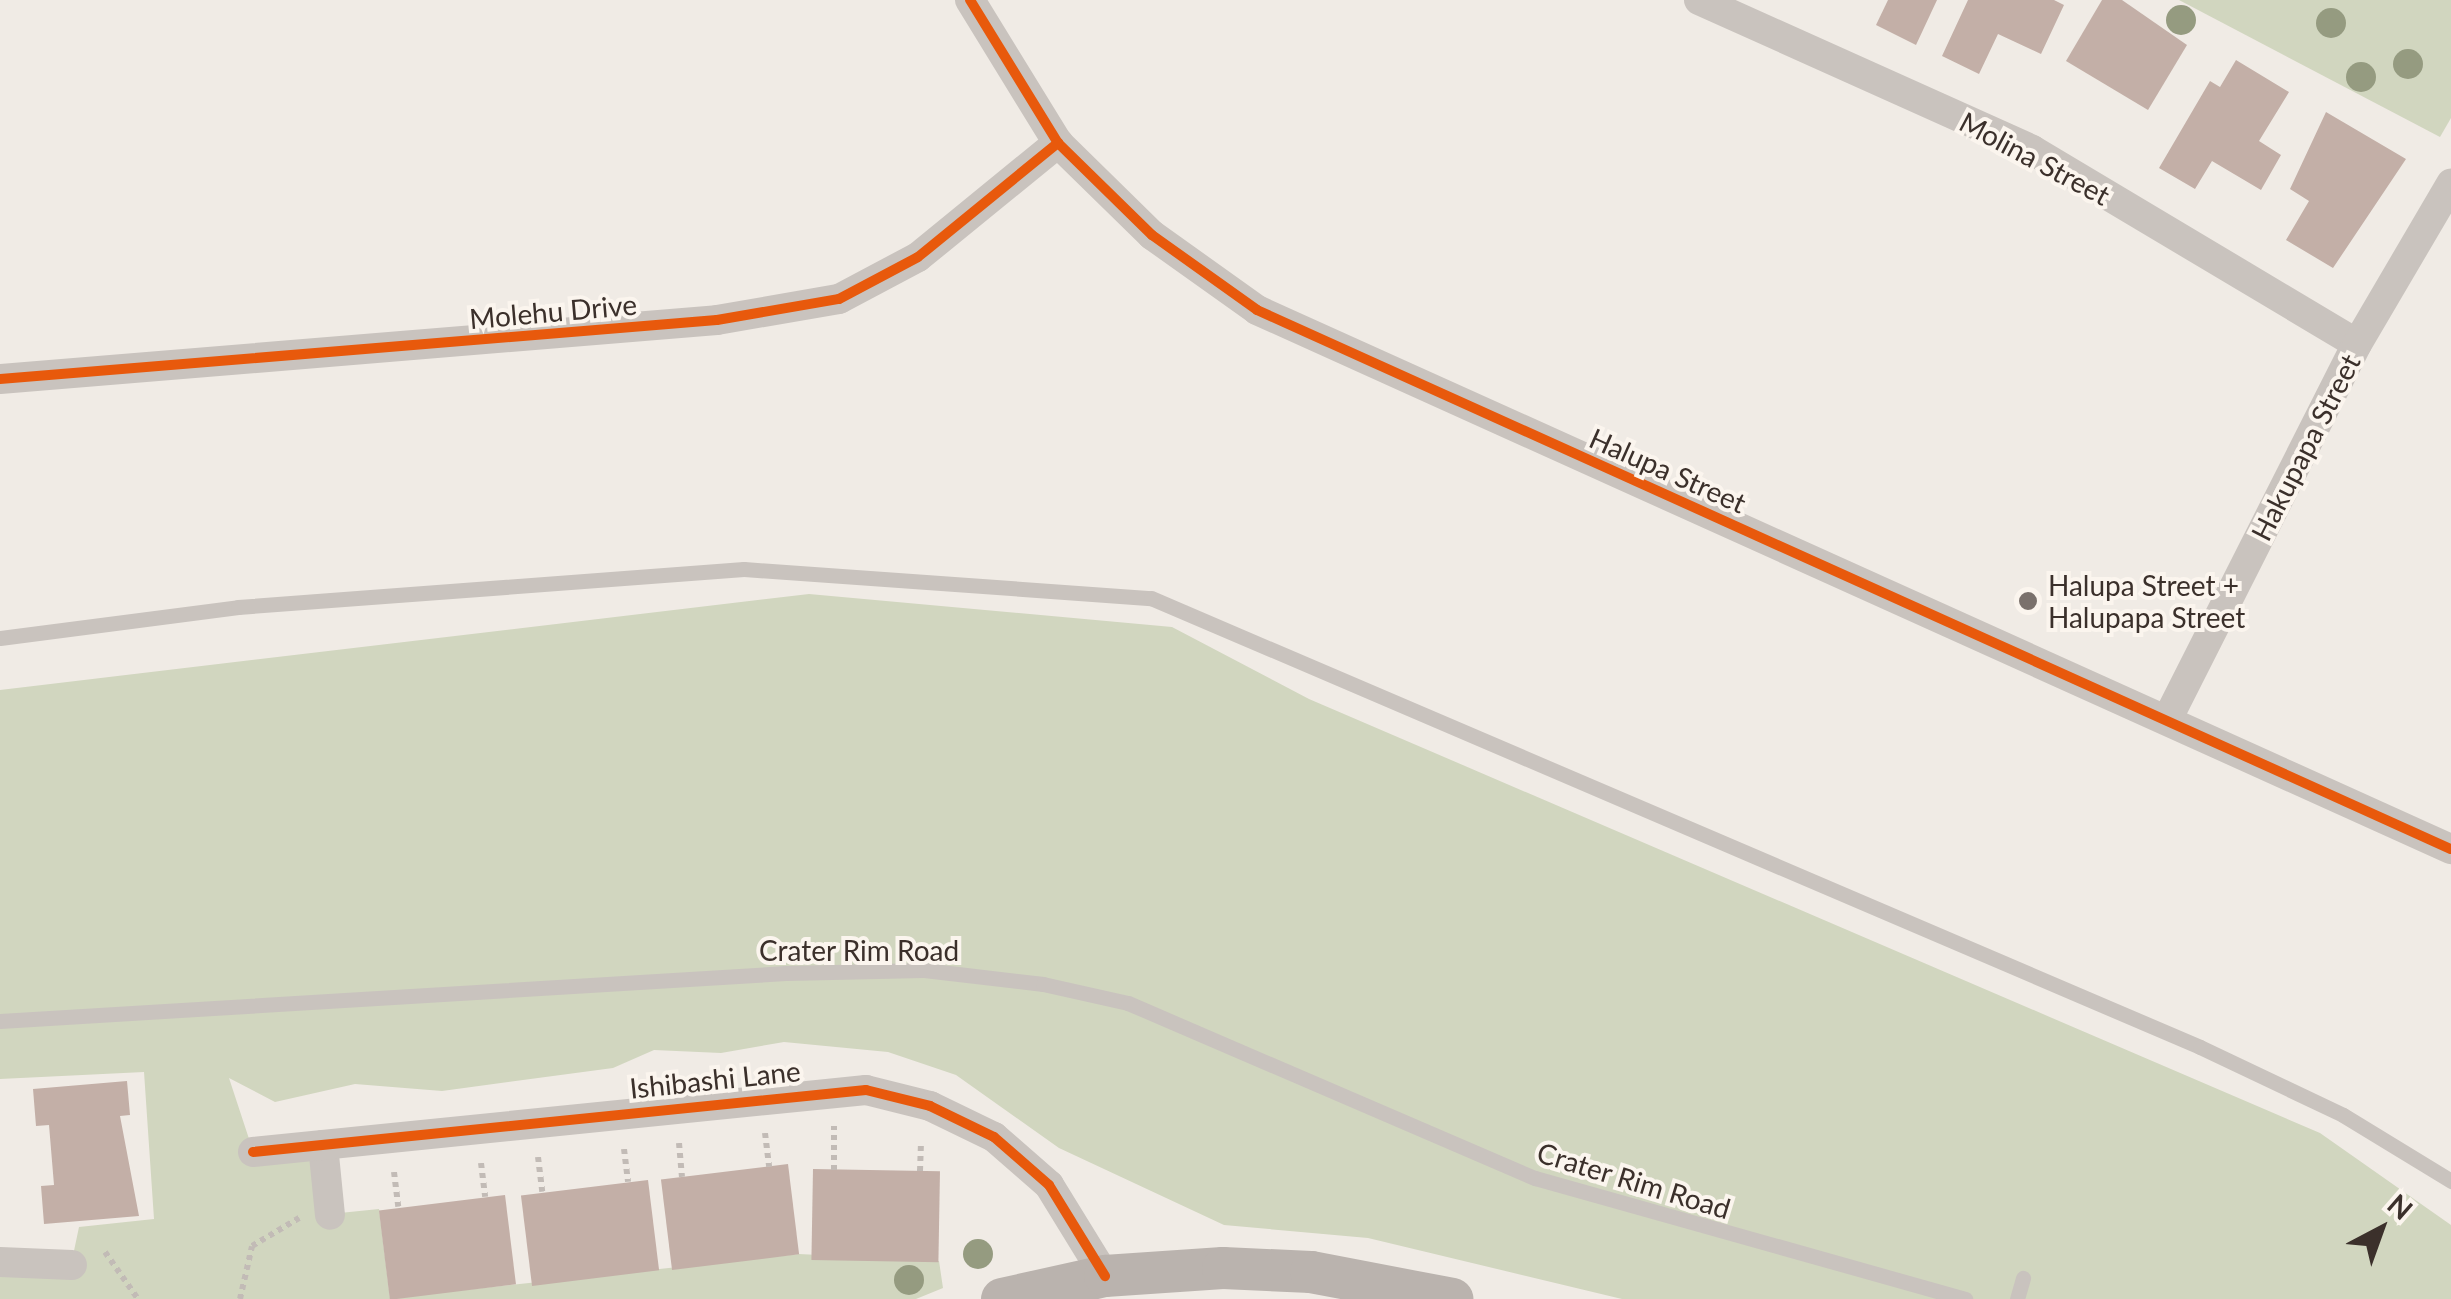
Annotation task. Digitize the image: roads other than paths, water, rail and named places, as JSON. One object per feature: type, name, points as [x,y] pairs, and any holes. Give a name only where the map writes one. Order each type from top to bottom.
[{"type":"street","name":"Halupa Street","points":[[970,0],[1058,143],[1152,234],[1256,310],[2169,716],[2451,849]]},
{"type":"street","name":"Molina Street","points":[[1699,0],[2032,150],[2357,344]]},
{"type":"street","name":"Molehu Drive","points":[[0,379],[717,320],[839,299],[918,257],[1058,143]]},
{"type":"street","name":"Hakupapa Street","points":[[2169,716],[2357,344],[2451,184]]},
{"type":"street","name":"Ishibashi Lane","points":[[253,1152],[866,1090],[930,1106],[994,1138],[1049,1185],[1105,1276]]},
{"type":"street","points":[[322,1144],[330,1214]]},
{"type":"street","points":[[0,1262],[81,1255]]},
{"type":"street","points":[[1002,1299],[1105,1276],[1311,1272],[1452,1299]]},
{"type":"lane","points":[[0,638],[238,607],[744,569],[1151,598],[2200,1047],[2343,1115],[2451,1182]]},
{"type":"lane","name":"Crater Rim Road","points":[[0,1021],[786,973],[924,970],[1043,984],[1128,1003],[1535,1178],[1965,1299]]},
{"type":"lane","points":[[2017,1299],[2023,1278]]},
{"type":"place","name":"Halupa Street + Halupapa Street","points":[[2028,601]]}]
